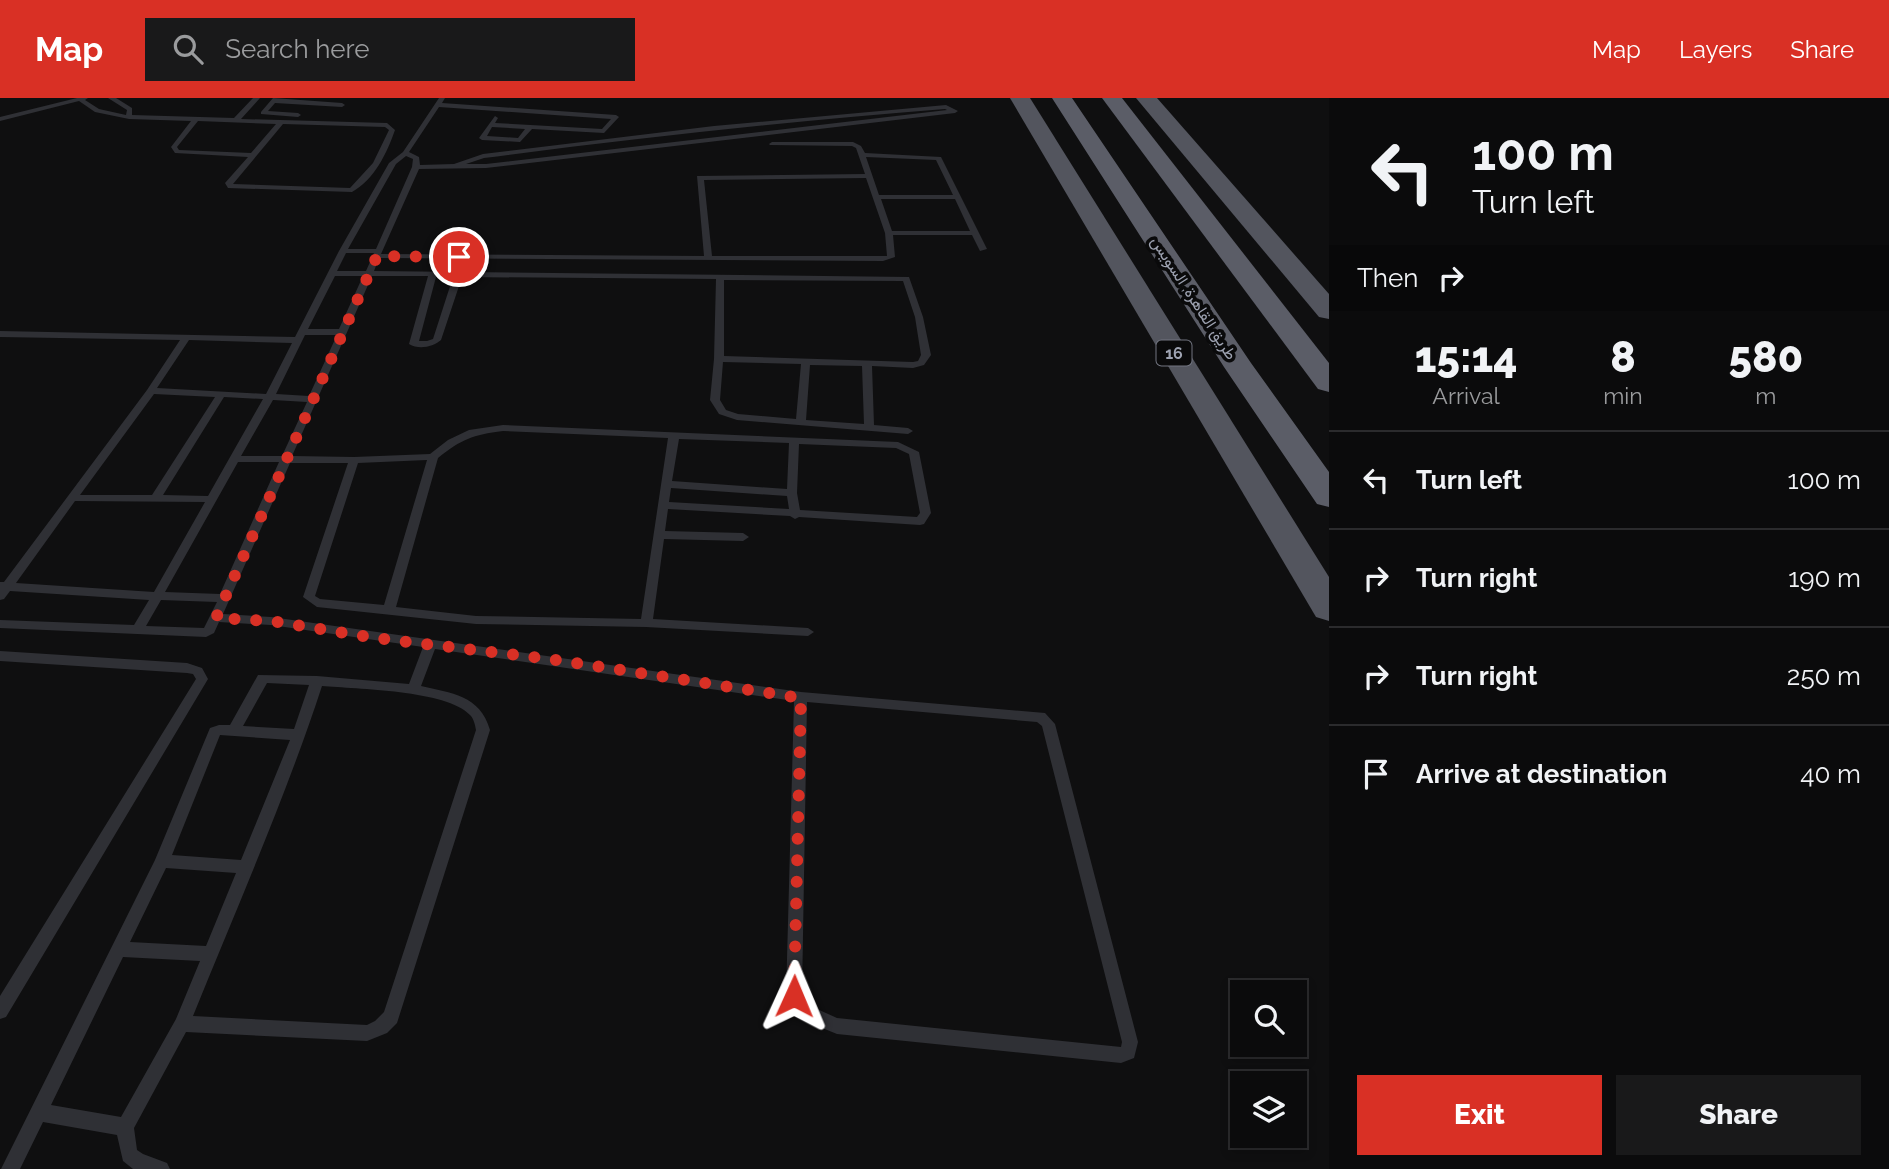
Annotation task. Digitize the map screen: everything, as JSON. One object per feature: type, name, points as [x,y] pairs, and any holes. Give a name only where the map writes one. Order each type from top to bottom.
[{"type":"highway","name":"16","points":[[1020,98],[1329,608]]},
{"type":"highway","name":"طريق القاهرة, السويس","points":[[1062,98],[1239,367],[1329,496]]},
{"type":"highway","points":[[1112,98],[1329,383]]},
{"type":"highway","points":[[1146,98],[1329,311]]},
{"type":"lane","points":[[111,98],[130,109],[129,117]]},
{"type":"lane","points":[[235,121],[257,98]]},
{"type":"lane","points":[[328,124],[333,117],[263,113],[274,100],[340,108],[347,98]]},
{"type":"lane","points":[[0,119],[83,99],[97,111],[129,117],[387,125],[392,130],[371,169],[352,190],[231,186],[229,183],[281,122]]},
{"type":"lane","points":[[137,631],[269,398],[343,251],[385,177],[396,159],[405,153],[439,101],[616,117],[606,131],[490,125]]},
{"type":"lane","points":[[416,167],[486,166],[951,113],[955,110],[946,107],[879,111],[592,142],[483,156],[457,165]]},
{"type":"lane","points":[[503,108],[482,138],[520,140],[530,127]]},
{"type":"lane","points":[[541,127],[554,111]]},
{"type":"lane","points":[[879,111],[890,120]]},
{"type":"lane","points":[[810,118],[819,128]]},
{"type":"lane","points":[[196,119],[174,148],[177,152],[252,155]]},
{"type":"lane","points":[[684,132],[691,142]]},
{"type":"lane","points":[[592,142],[600,152]]},
{"type":"lane","points":[[343,251],[378,254],[708,258],[888,258],[893,255],[889,233],[859,147],[772,144]]},
{"type":"lane","points":[[0,624],[206,633],[210,630],[416,167],[417,158],[405,153]]},
{"type":"lane","points":[[863,155],[937,156],[983,249]]},
{"type":"lane","points":[[708,258],[700,178],[869,176]]},
{"type":"lane","points":[[385,177],[411,177]]},
{"type":"lane","points":[[876,197],[958,197]]},
{"type":"lane","points":[[889,233],[976,233]]},
{"type":"lane","points":[[332,273],[906,279],[919,317],[926,355],[921,363],[912,365],[719,359]]},
{"type":"lane","points":[[433,274],[412,341],[416,344],[436,342],[458,275]]},
{"type":"lane","points":[[720,277],[719,359],[715,400],[722,412],[737,417],[908,431]]},
{"type":"lane","points":[[0,334],[186,338],[300,336],[344,332]]},
{"type":"lane","points":[[2,589],[151,391],[186,338]]},
{"type":"lane","points":[[801,423],[806,363]]},
{"type":"lane","points":[[867,365],[869,428]]},
{"type":"lane","points":[[151,391],[314,400]]},
{"type":"lane","points":[[156,498],[221,395]]},
{"type":"lane","points":[[389,610],[433,457],[452,442],[473,432],[503,428],[908,447],[914,452],[926,513],[920,520],[795,515],[664,505]]},
{"type":"lane","points":[[646,623],[674,435]]},
{"type":"lane","points":[[794,440],[792,493],[795,515]]},
{"type":"lane","points":[[235,458],[354,460],[433,457]]},
{"type":"lane","points":[[354,460],[309,597],[317,603],[476,620],[646,623],[807,632]]},
{"type":"lane","points":[[667,484],[792,493]]},
{"type":"lane","points":[[72,498],[212,499]]},
{"type":"lane","points":[[659,535],[743,537]]},
{"type":"lane","points":[[2,589],[225,598]]},
{"type":"lane","points":[[216,618],[271,621],[430,646],[550,659],[801,698],[1028,715],[1044,720],[1048,724],[1127,1029],[1130,1042],[1128,1052],[1121,1055],[837,1026],[811,1015],[794,996],[801,698]]},
{"type":"lane","points":[[413,689],[430,646]]},
{"type":"lane","points":[[0,657],[187,668],[198,671],[202,679],[0,1011]]},
{"type":"lane","points":[[182,1024],[367,1033],[381,1027],[391,1017],[483,730],[482,718],[473,707],[413,689],[263,678],[234,731]]},
{"type":"lane","points":[[161,1169],[138,1162],[129,1155],[125,1127],[182,1024],[299,735],[317,681]]},
{"type":"lane","points":[[10,1169],[162,861],[215,732],[299,735]]},
{"type":"lane","points":[[162,861],[247,867]]},
{"type":"lane","points":[[119,949],[211,954]]},
{"type":"lane","points":[[38,1112],[125,1127]]},
{"type":"route","points":[[459,257],[377,256],[216,618],[271,621],[430,646],[550,659],[801,698],[794,996]]}]
